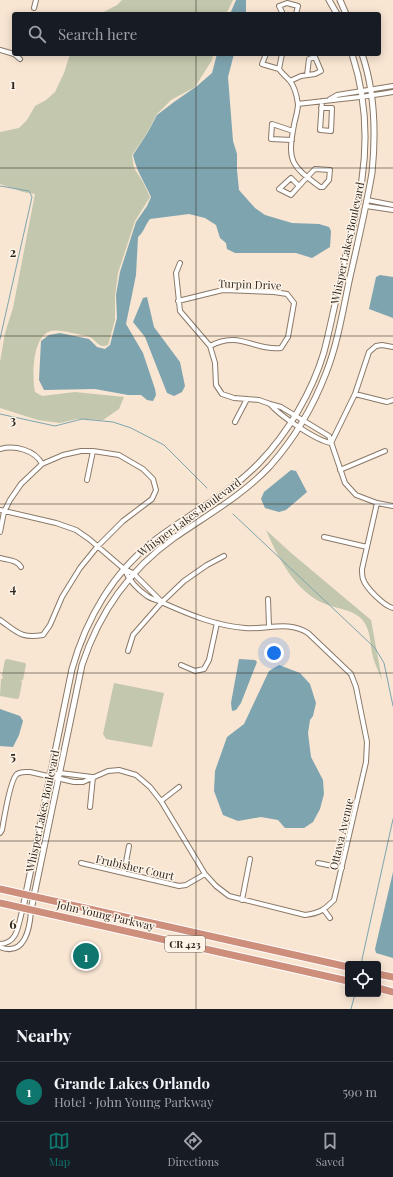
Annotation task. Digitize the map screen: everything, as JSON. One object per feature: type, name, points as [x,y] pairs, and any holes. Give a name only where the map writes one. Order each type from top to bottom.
[{"type":"highway","name":"John Young Parkway","points":[[0,889],[345,966]]},
{"type":"highway","name":"John Young Parkway","points":[[0,903],[345,980]]},
{"type":"highway","points":[[381,975],[393,977]]},
{"type":"highway","points":[[381,989],[393,992]]},
{"type":"street","points":[[34,8],[36,0]]},
{"type":"street","points":[[329,0],[336,12]]},
{"type":"street","points":[[340,0],[345,12]]},
{"type":"street","points":[[282,12],[279,6],[286,3],[298,6],[296,12]]},
{"type":"street","points":[[0,50],[12,53]]},
{"type":"street","points":[[16,56],[20,60]]},
{"type":"street","points":[[265,56],[262,64],[279,70],[290,81],[298,104],[290,152],[293,162],[299,171],[307,177],[320,187],[323,187],[329,180],[330,170],[315,169],[307,177],[300,186],[291,194],[279,190],[291,178],[300,186]]},
{"type":"street","points":[[279,70],[282,56]]},
{"type":"street","name":"Whisper Lakes Boulevard","points":[[22,908],[66,696],[74,663],[83,636],[93,615],[108,590],[124,569],[153,541],[220,497],[259,463],[276,444],[296,415],[316,373],[332,318],[362,180],[365,126],[361,91],[352,56]]},
{"type":"street","name":"Whisper Lakes Boulevard","points":[[31,910],[82,665],[93,634],[107,608],[128,579],[145,561],[164,546],[234,498],[270,466],[300,427],[317,395],[326,373],[341,320],[366,206],[374,152],[374,123],[371,96],[362,56]]},
{"type":"street","points":[[290,81],[321,71],[315,57],[309,59],[306,75]]},
{"type":"street","points":[[298,104],[322,101],[337,95],[393,86]]},
{"type":"street","points":[[330,99],[338,100],[362,98],[393,92]]},
{"type":"street","points":[[321,108],[332,108],[331,130],[320,130],[321,108],[322,101]]},
{"type":"street","points":[[292,140],[272,139],[272,124],[293,131]]},
{"type":"street","points":[[367,200],[393,205]]},
{"type":"street","points":[[366,206],[393,210]]},
{"type":"street","points":[[180,263],[176,273],[180,311],[210,346],[215,363],[216,385],[222,394],[234,398],[259,400],[281,407],[329,436],[345,483],[356,495],[377,503],[393,506]]},
{"type":"street","name":"Turpin Drive","points":[[178,301],[223,290],[287,294],[294,303],[288,337],[281,348],[270,350],[239,340],[219,341],[210,346]]},
{"type":"street","points":[[332,318],[341,320]]},
{"type":"street","points":[[331,443],[355,394],[369,352],[376,346],[382,345],[393,347]]},
{"type":"street","points":[[355,394],[387,402],[393,400]]},
{"type":"street","points":[[235,422],[247,399]]},
{"type":"street","points":[[270,404],[277,412],[300,427],[326,442],[331,443]]},
{"type":"street","points":[[0,449],[8,447],[32,453],[38,457],[42,464]]},
{"type":"street","points":[[0,532],[2,511],[21,484],[42,464],[63,456],[81,451],[93,451],[119,455],[143,469],[153,479],[156,490],[152,499],[123,521],[97,547],[80,568],[66,591],[50,625],[43,635],[31,637],[20,634],[0,620]]},
{"type":"street","points":[[87,480],[93,451]]},
{"type":"street","points":[[340,470],[385,451]]},
{"type":"street","points":[[377,503],[362,569],[363,579],[370,590],[387,606],[393,608]]},
{"type":"street","name":"Ottawa Avenue","points":[[2,511],[56,523],[76,530],[89,539],[124,569],[133,573],[162,602]]},
{"type":"street","points":[[324,537],[367,547]]},
{"type":"street","points":[[128,651],[133,635],[162,602],[184,581],[207,565],[224,556]]},
{"type":"street","points":[[0,558],[14,561],[21,567]]},
{"type":"street","name":"Ottawa Avenue","points":[[124,569],[128,579],[149,597],[170,607],[217,623],[246,628],[270,626],[301,628],[351,674],[356,687],[367,742],[366,762],[334,900],[324,910]]},
{"type":"street","points":[[268,599],[270,626]]},
{"type":"street","points":[[181,665],[195,671],[204,668],[209,660],[217,623]]},
{"type":"street","points":[[66,696],[75,699]]},
{"type":"street","points":[[0,833],[2,830],[12,783],[16,774],[23,772],[49,776],[58,780],[83,782],[108,770],[118,770],[136,775],[150,787],[161,801],[205,874],[216,886],[229,896],[305,915],[316,914],[324,910],[330,918]]},
{"type":"street","points":[[49,776],[60,773],[93,777]]},
{"type":"street","points":[[90,807],[93,777]]},
{"type":"street","points":[[161,801],[179,787]]},
{"type":"street","points":[[124,873],[129,846]]},
{"type":"street","points":[[242,900],[250,859]]},
{"type":"street","name":"Frubisher Court","points":[[81,863],[178,886],[186,885],[205,874]]},
{"type":"street","points":[[318,863],[342,868]]},
{"type":"street","points":[[0,946],[7,944],[13,939],[22,908]]},
{"type":"street","points":[[0,946],[8,950],[22,945],[26,937],[31,918],[31,910]]},
{"type":"green space","points":[[122,0],[233,0],[227,12],[104,12],[117,5]]},
{"type":"green space","points":[[69,56],[213,56],[212,60],[195,87],[171,100],[157,114],[147,133],[132,155],[134,168],[150,197],[135,221],[118,273],[115,296],[115,320],[108,345],[102,346],[90,337],[57,330],[48,332],[43,336],[39,343],[34,360],[35,392],[42,396],[75,392],[124,397],[119,409],[103,420],[77,419],[60,423],[38,420],[0,408],[0,362],[5,333],[13,308],[35,194],[23,192],[0,184],[0,132],[19,128],[27,120],[35,106],[46,100],[55,92],[64,73]]},
{"type":"green space","points":[[266,530],[371,620],[382,680],[374,660],[369,634],[364,622],[356,614],[323,603],[304,590],[288,572],[281,561]]},
{"type":"green space","points":[[7,659],[26,664],[23,680],[21,681],[22,683],[19,698],[17,699],[0,696],[1,679],[3,678],[2,675],[5,660]]},
{"type":"green space","points":[[114,683],[164,693],[152,747],[106,739],[103,734]]},
{"type":"water","points":[[236,0],[246,0],[246,12],[231,12]]},
{"type":"water","points":[[216,56],[233,56],[228,77],[233,141],[237,154],[239,190],[255,208],[265,215],[292,223],[319,224],[329,227],[331,231],[330,247],[312,258],[296,253],[235,253],[227,249],[226,243],[220,238],[216,225],[205,218],[189,214],[150,219],[138,237],[136,275],[126,324],[143,353],[155,389],[156,395],[153,401],[147,400],[141,395],[128,395],[95,389],[44,390],[39,380],[41,341],[49,335],[60,333],[89,339],[97,347],[105,349],[110,345],[117,318],[116,295],[120,272],[136,222],[147,206],[151,197],[138,171],[133,155],[157,115],[197,86],[212,73]]},
{"type":"water","points":[[380,275],[393,277],[393,318],[369,309],[376,277]]},
{"type":"water","points":[[147,297],[154,327],[180,362],[185,386],[182,392],[174,396],[167,393],[145,337],[133,322],[143,298]]},
{"type":"water","points":[[291,470],[296,471],[307,492],[286,510],[279,512],[265,508],[261,499],[264,492]]},
{"type":"water","points":[[239,659],[255,660],[257,662],[241,703],[236,710],[232,711],[231,703]]},
{"type":"water","points":[[279,665],[300,673],[310,684],[316,703],[313,716],[310,720],[308,733],[311,757],[323,780],[324,794],[320,809],[313,822],[304,828],[285,828],[278,820],[261,817],[238,821],[223,815],[214,791],[215,771],[227,737],[244,724],[269,671]]},
{"type":"water","points":[[0,709],[20,716],[23,721],[19,735],[13,747],[0,746]]},
{"type":"water","points":[[393,872],[393,958],[376,953],[375,949]]},
{"type":"waterway","points":[[0,186],[29,191],[32,197],[0,339]]},
{"type":"waterway","points":[[0,414],[55,426],[82,419],[113,422],[131,428],[164,445],[207,488]]},
{"type":"waterway","points":[[233,514],[375,648],[384,663],[393,706]]},
{"type":"waterway","points":[[362,961],[393,819]]},
{"type":"waterway","points":[[351,1009],[354,997]]},
{"type":"place","name":"Grande Lakes Orlando","points":[[86,956]]}]
